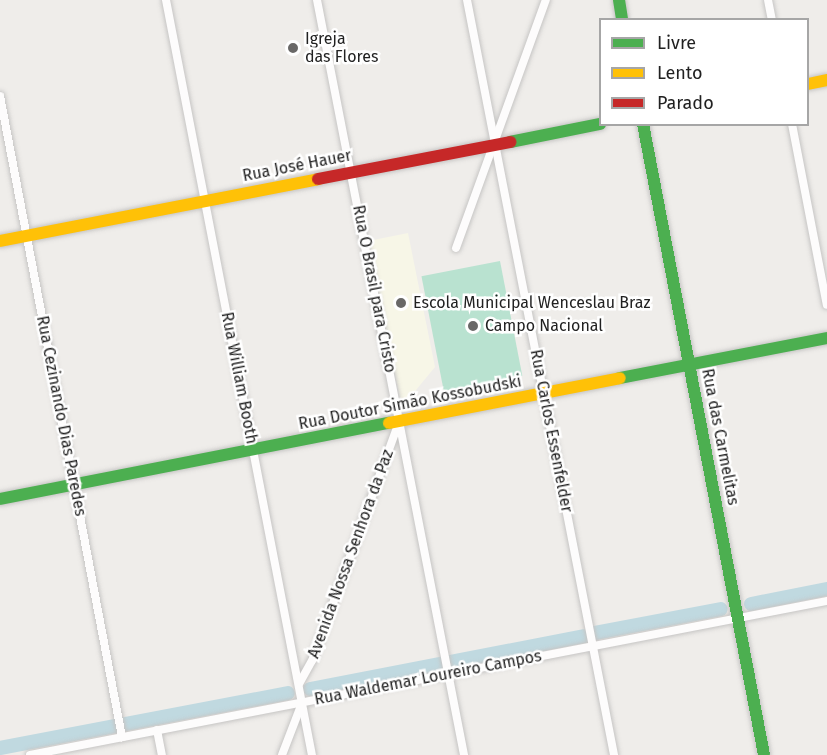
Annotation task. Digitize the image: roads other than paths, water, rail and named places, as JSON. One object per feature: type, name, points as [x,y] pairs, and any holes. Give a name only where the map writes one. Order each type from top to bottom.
[{"type":"street","name":"Rua William Booth","points":[[166,0],[312,755]]},
{"type":"street","name":"Rua O Brasil para Cristo","points":[[317,0],[464,755]]},
{"type":"street","name":"Rua Carlos Essenfelder","points":[[467,0],[614,755]]},
{"type":"street","points":[[456,248],[546,0]]},
{"type":"street","points":[[619,0],[622,18]]},
{"type":"street","points":[[768,0],[772,18]]},
{"type":"street","points":[[809,84],[827,80]]},
{"type":"street","name":"Rua Cezinando Dias Paredes","points":[[0,96],[1,111],[122,734]]},
{"type":"street","name":"Rua José Hauer","points":[[0,241],[599,124]]},
{"type":"street","name":"Rua das Carmelitas","points":[[643,126],[764,755]]},
{"type":"street","points":[[792,126],[827,305]]},
{"type":"street","name":"Rua Doutor Simão Kossobudski","points":[[0,500],[827,338]]},
{"type":"street","name":"Avenida Nossa Senhora da Paz","points":[[298,684],[312,661],[399,422]]},
{"type":"street","name":"Rua Waldemar Loureiro Campos","points":[[30,755],[45,754],[122,734],[157,730],[302,702],[447,666],[593,646],[827,601]]},
{"type":"street","points":[[282,755],[302,702]]},
{"type":"street","points":[[157,730],[162,755]]},
{"type":"waterway","points":[[751,604],[827,589]]},
{"type":"waterway","points":[[595,633],[721,609]]},
{"type":"waterway","points":[[310,689],[584,636]]},
{"type":"waterway","points":[[0,748],[288,693]]},
{"type":"place","name":"Igreja das Flores","points":[[293,48]]},
{"type":"place","name":"Escola Municipal Wenceslau Braz","points":[[401,303]]},
{"type":"place","name":"Campo Nacional","points":[[473,326]]}]
